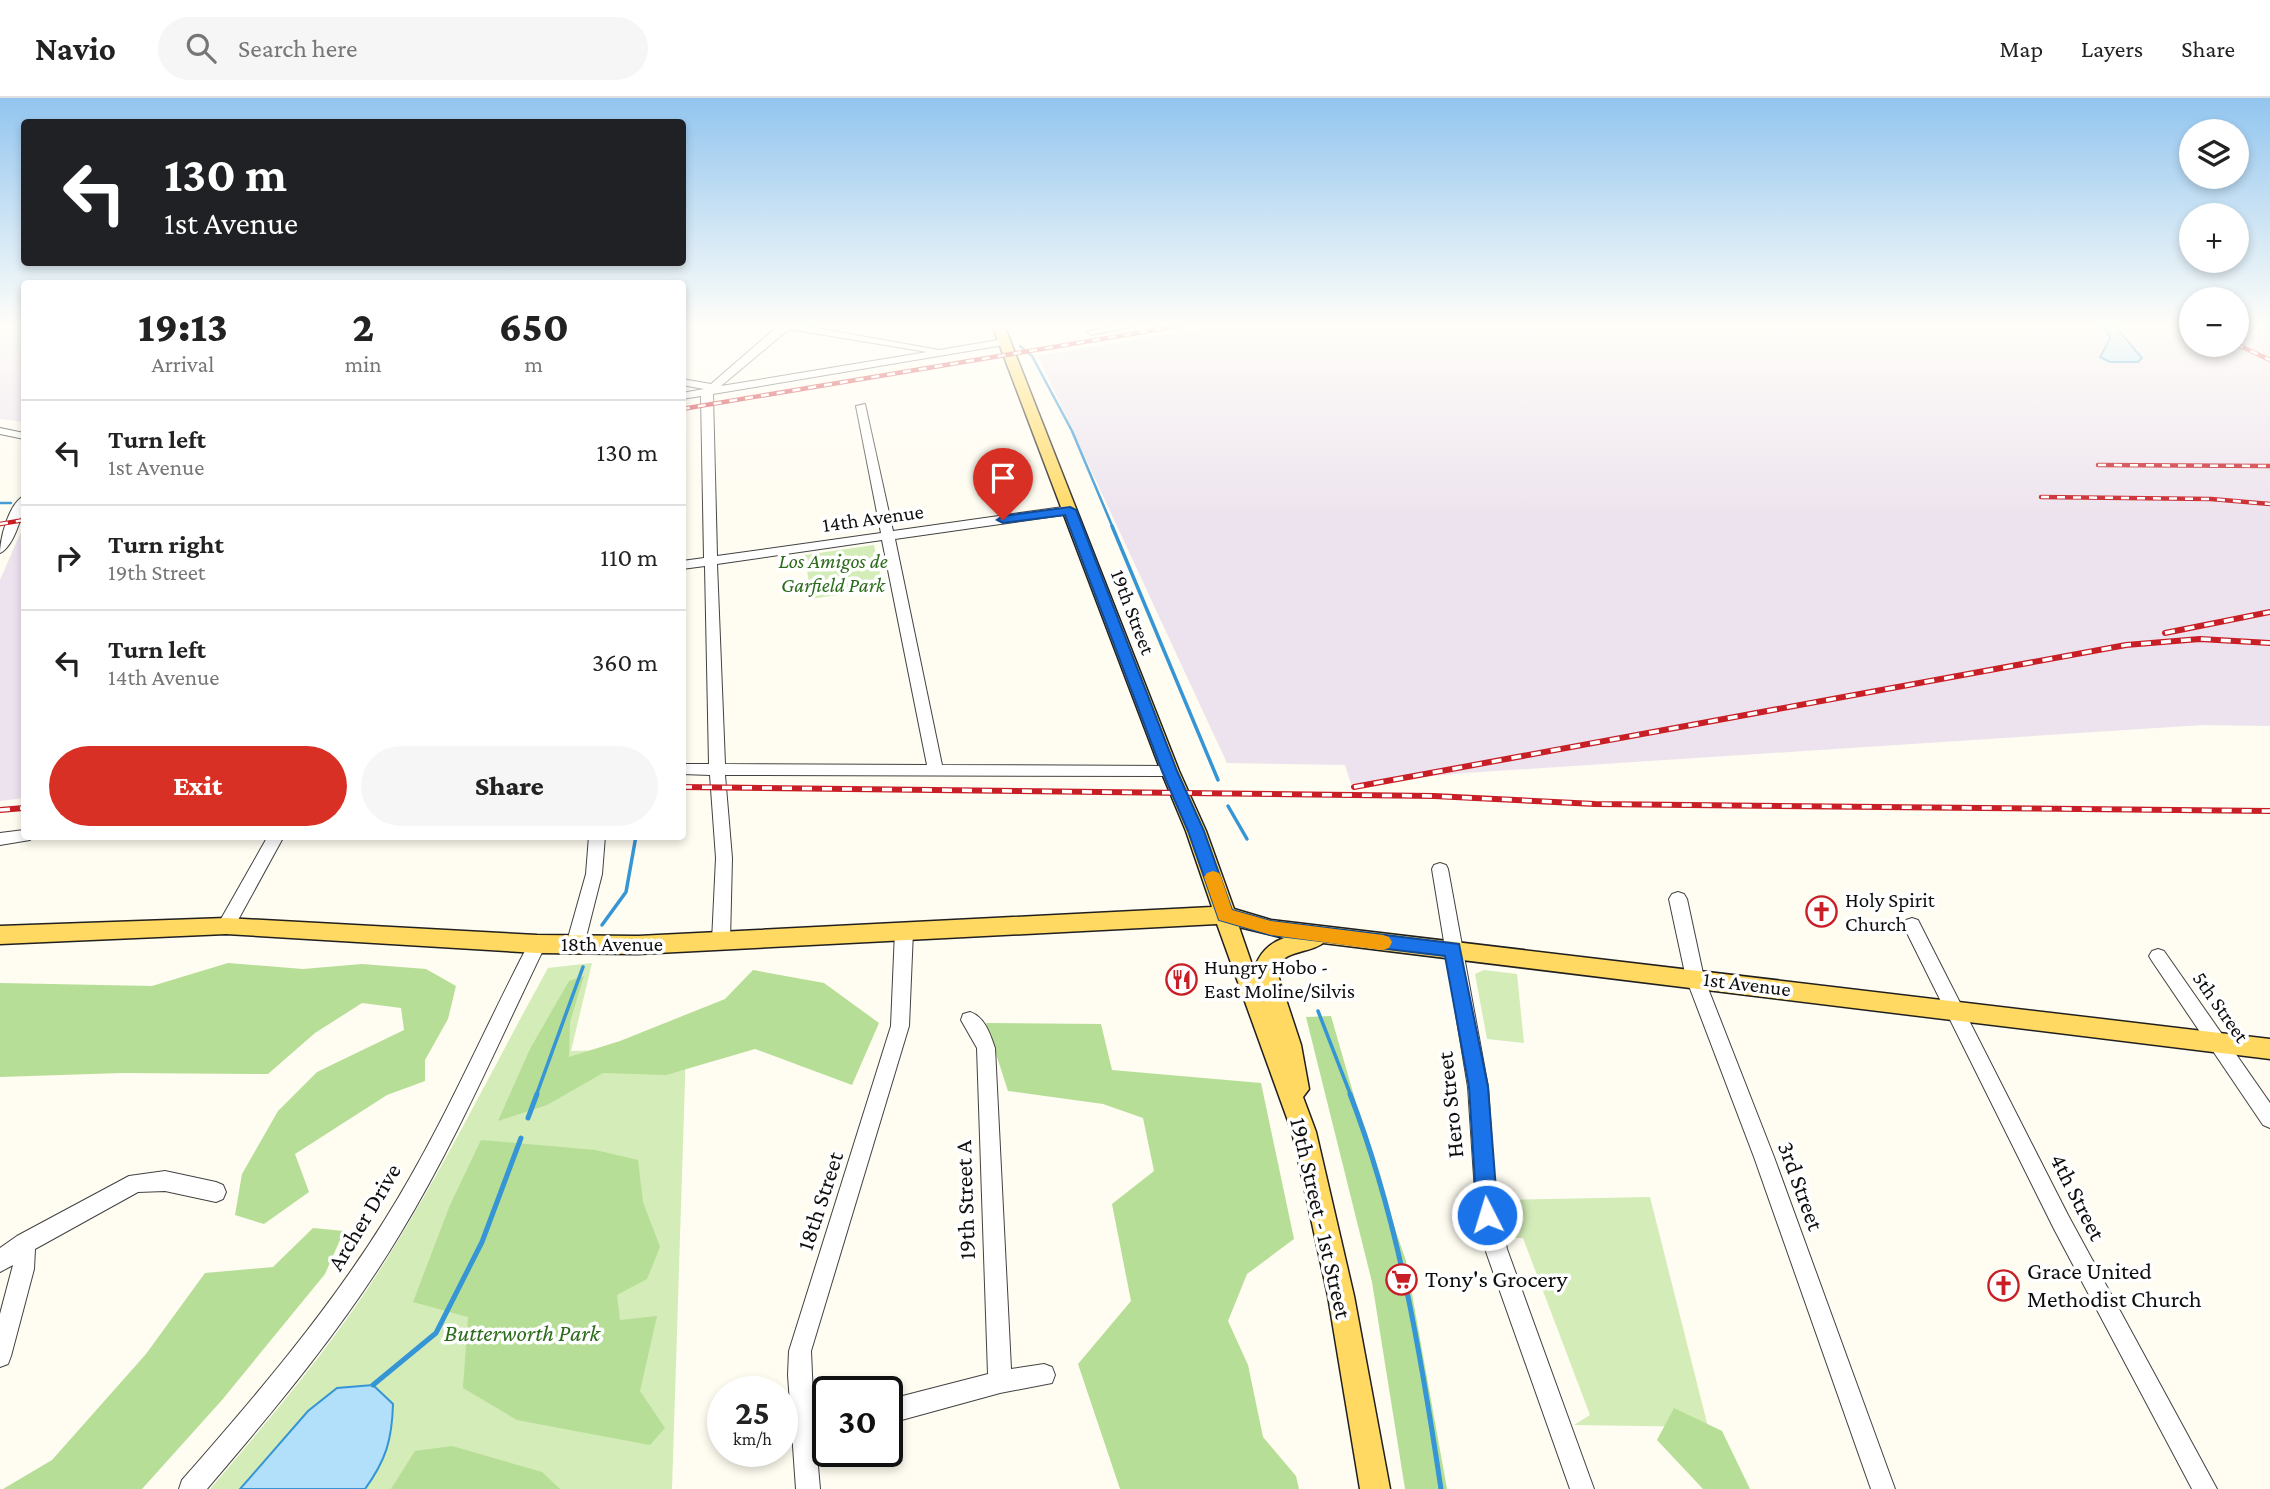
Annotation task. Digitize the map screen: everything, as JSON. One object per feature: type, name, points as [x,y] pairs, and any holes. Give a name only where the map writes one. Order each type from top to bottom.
[{"type":"main road","name":"19th Street","points":[[1023,390],[1170,771],[1196,831],[1225,915]]},
{"type":"main road","name":"18th Avenue","points":[[0,935],[226,926],[537,944],[638,945],[1225,915]]},
{"type":"main road","name":"1st Avenue","points":[[1225,915],[1271,928],[1329,936],[2270,1049]]},
{"type":"main road","name":"19th Street - 1st Street","points":[[1225,915],[1236,953],[1304,1132],[1342,1296],[1375,1489]]},
{"type":"main road","points":[[1304,1132],[1289,1045],[1265,969],[1270,956],[1283,947],[1329,936]]},
{"type":"street","points":[[686,395],[711,390]]},
{"type":"street","points":[[711,390],[706,405],[717,769],[724,858],[721,940]]},
{"type":"street","points":[[861,406],[936,771]]},
{"type":"street","points":[[0,431],[21,435]]},
{"type":"street","points":[[0,550],[21,508]]},
{"type":"street","name":"14th Avenue","points":[[686,564],[1070,510]]},
{"type":"street","points":[[686,769],[1170,771]]},
{"type":"street","points":[[0,839],[21,836]]},
{"type":"street","points":[[226,926],[274,840]]},
{"type":"street","points":[[575,945],[594,874],[597,840]]},
{"type":"street","name":"Hero Street","points":[[1440,869],[1478,1087],[1487,1215],[1496,1249],[1582,1489]]},
{"type":"street","name":"3rd Street","points":[[1678,899],[1695,978],[1764,1157],[1883,1489]]},
{"type":"street","name":"4th Street","points":[[1912,925],[2061,1223],[2205,1489]]},
{"type":"street","name":"18th Street","points":[[808,1489],[799,1375],[803,1337],[860,1162],[900,1026],[904,930]]},
{"type":"street","name":"Archer Drive","points":[[191,1489],[266,1402],[318,1335],[393,1226],[537,944]]},
{"type":"street","name":"5th Street","points":[[2158,956],[2270,1119]]},
{"type":"street","name":"19th Street A","points":[[970,1020],[981,1034],[986,1048],[1000,1382]]},
{"type":"street","points":[[0,1261],[25,1243],[136,1183],[165,1181],[216,1192]]},
{"type":"street","points":[[0,1356],[23,1269],[25,1243]]},
{"type":"street","points":[[903,1408],[1000,1382],[1044,1375]]},
{"type":"street","points":[[803,1435],[812,1432]]},
{"type":"shaded area","points":[[0,390],[21,390],[21,422],[0,419]]},
{"type":"shaded area","points":[[1054,390],[2270,390],[2270,726],[2203,725],[1465,773],[1351,784],[1345,765],[1227,763]]},
{"type":"shaded area","points":[[21,532],[21,798],[0,801],[0,580]]},
{"type":"green space","name":"Los Amigos de Garfield Park","points":[[874,545],[883,588],[811,599],[805,555]]},
{"type":"green space","points":[[228,963],[303,969],[362,964],[426,969],[456,986],[448,1019],[425,1060],[425,1081],[387,1095],[295,1154],[309,1192],[264,1224],[235,1215],[242,1174],[278,1111],[317,1072],[404,1030],[401,1008],[362,1003],[315,1033],[268,1074],[122,1073],[0,1077],[0,983],[152,986]]},
{"type":"green space","name":"Butterworth Park","points":[[592,963],[571,1051],[686,1048],[672,1489],[210,1489],[304,1376],[368,1288],[430,1186],[548,968]]},
{"type":"green space","points":[[753,970],[824,983],[879,1023],[852,1085],[755,1049],[666,1075],[603,1073],[547,1105],[498,1121],[530,1049],[569,981],[584,976],[570,1022],[569,1057],[620,1041],[725,999]]},
{"type":"green space","points":[[1484,970],[1517,974],[1524,1043],[1487,1039],[1475,974]]},
{"type":"green space","points":[[1331,1016],[1377,1176],[1406,1261],[1447,1489],[1405,1489],[1372,1282],[1306,1017]]},
{"type":"green space","points":[[986,1023],[1101,1024],[1112,1070],[1261,1083],[1294,1239],[1247,1274],[1228,1321],[1248,1365],[1263,1437],[1296,1476],[1299,1489],[1120,1489],[1078,1364],[1131,1301],[1112,1204],[1154,1171],[1143,1118],[1103,1104],[1008,1091]]},
{"type":"green space","points":[[481,1140],[595,1150],[638,1160],[643,1202],[660,1247],[647,1279],[617,1295],[620,1320],[657,1316],[640,1391],[665,1428],[650,1445],[517,1420],[463,1388],[468,1317],[413,1302],[450,1205]]},
{"type":"green space","points":[[1650,1197],[1708,1427],[1574,1425],[1590,1415],[1523,1238],[1504,1238],[1500,1200]]},
{"type":"green space","points":[[313,1228],[344,1231],[325,1274],[222,1400],[142,1489],[3,1489],[52,1460],[146,1354],[205,1273],[273,1267]]},
{"type":"green space","points":[[1674,1408],[1722,1431],[1750,1489],[1703,1489],[1657,1440]]},
{"type":"green space","points":[[452,1446],[542,1472],[560,1489],[391,1489],[415,1451]]},
{"type":"water","points":[[373,1385],[393,1404],[392,1417],[383,1459],[365,1489],[240,1489],[308,1411],[337,1388]]},
{"type":"waterway","points":[[1050,390],[1072,431],[1113,528]]},
{"type":"waterway","points":[[0,503],[11,503]]},
{"type":"waterway","points":[[1112,526],[1218,780]]},
{"type":"waterway","points":[[1228,806],[1247,839]]},
{"type":"waterway","points":[[602,925],[626,892],[635,840]]},
{"type":"waterway","points":[[536,1096],[583,967]]},
{"type":"waterway","points":[[1318,1011],[1351,1096]]},
{"type":"waterway","points":[[528,1118],[537,1094]]},
{"type":"waterway","points":[[1350,1094],[1382,1190],[1395,1239],[1416,1339],[1441,1489]]},
{"type":"waterway","points":[[373,1385],[436,1333],[482,1242],[521,1138]]},
{"type":"railway","points":[[686,408],[796,390]]},
{"type":"railway","points":[[2098,465],[2270,466]]},
{"type":"railway","points":[[2041,497],[2211,499],[2270,504]]},
{"type":"railway","points":[[0,524],[21,520]]},
{"type":"railway","points":[[2165,633],[2270,612]]},
{"type":"railway","points":[[1354,787],[2126,645],[2200,639],[2270,643]]},
{"type":"railway","points":[[686,787],[1434,796],[1595,804],[2270,811]]},
{"type":"railway","points":[[0,810],[21,808]]},
{"type":"slow traffic","points":[[1213,877],[1225,915],[1271,928],[1383,942]]},
{"type":"place","name":"Holy Spirit Church","points":[[1822,912]]},
{"type":"place","name":"Hungry Hobo - East Moline/Silvis","points":[[1181,979]]},
{"type":"place","name":"Tony's Grocery","points":[[1402,1279]]},
{"type":"place","name":"Grace United Methodist Church","points":[[2004,1285]]},
{"type":"route","points":[[1003,520],[1070,510],[1170,771],[1196,831],[1225,915],[1271,928],[1453,949],[1478,1087],[1487,1215]]}]
